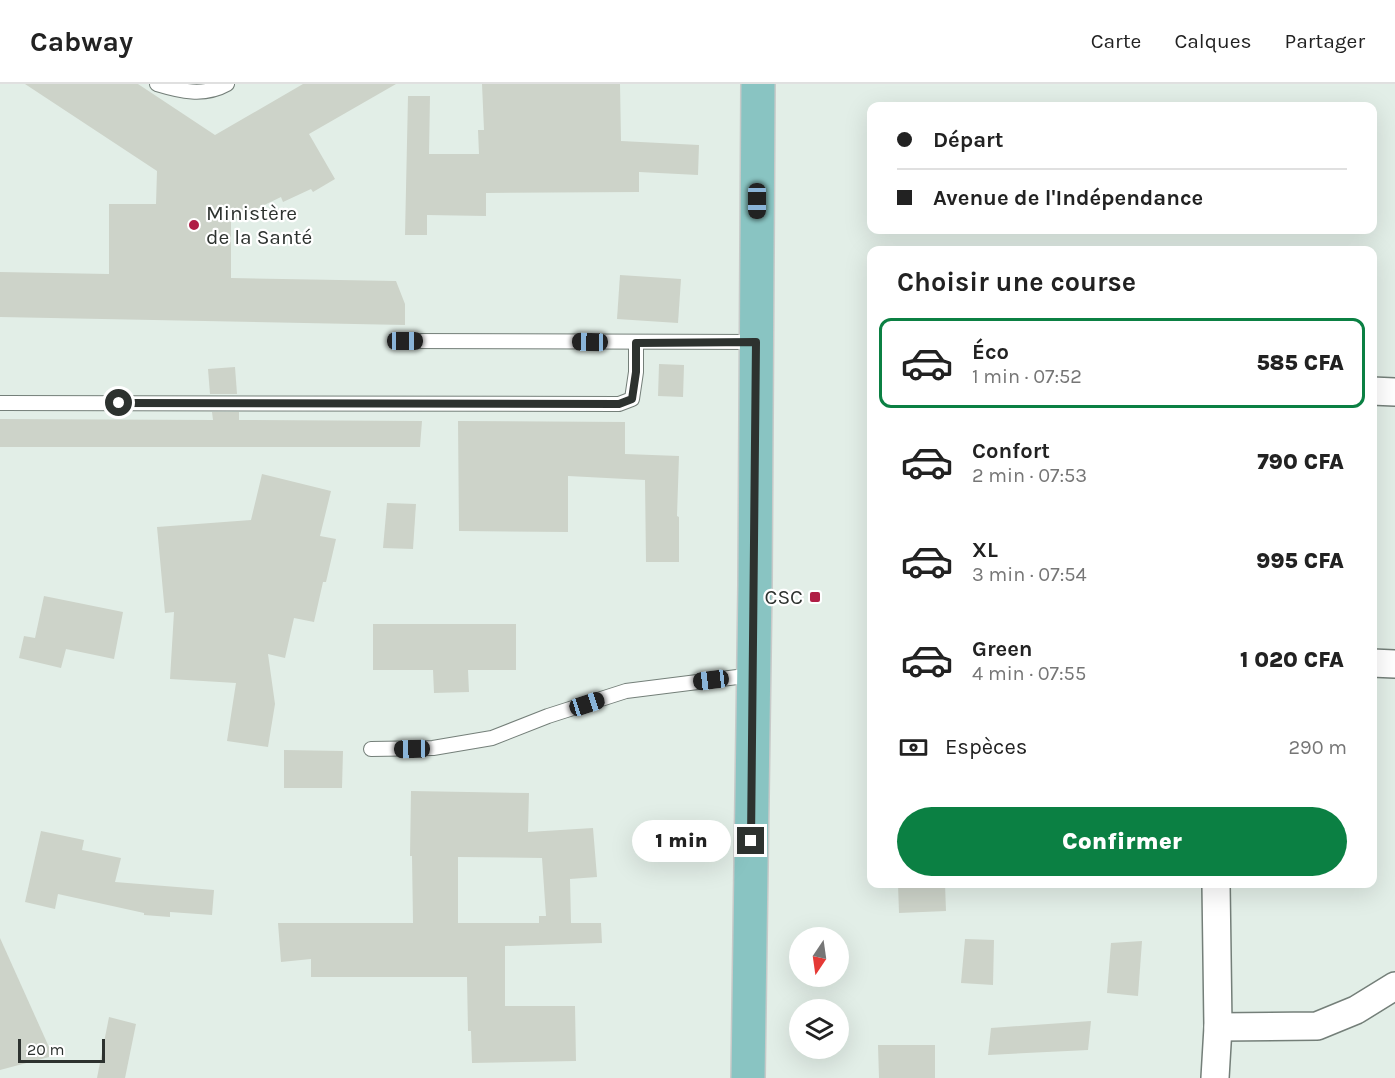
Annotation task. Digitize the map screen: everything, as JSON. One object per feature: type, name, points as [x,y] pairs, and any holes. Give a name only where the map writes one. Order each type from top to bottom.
[{"type":"main road","points":[[748,1078],[758,84]]},
{"type":"street","points":[[1377,391],[1395,392]]},
{"type":"street","points":[[1377,663],[1395,664]]},
{"type":"street","points":[[1215,1078],[1218,1027],[1216,888]]},
{"type":"street","points":[[1218,1027],[1317,1026],[1356,1010],[1395,986]]},
{"type":"lane","points":[[157,84],[187,93],[220,88],[227,84]]},
{"type":"lane","points":[[405,341],[756,342]]},
{"type":"lane","points":[[0,403],[619,404],[632,399],[636,372],[636,343]]},
{"type":"lane","points":[[371,749],[433,748],[492,738],[548,716],[626,691],[753,675]]},
{"type":"building","name":"Ministère de la Santé","points":[[25,84],[138,84],[215,135],[303,84],[396,84],[309,134],[335,179],[313,192],[311,189],[283,202],[281,197],[231,221],[231,278],[396,281],[405,304],[405,325],[0,317],[0,272],[109,274],[109,204],[156,204],[157,171]]},
{"type":"building","points":[[482,84],[620,84],[621,141],[699,145],[698,175],[639,172],[639,192],[486,193],[486,216],[427,215],[427,235],[405,235],[408,96],[430,96],[429,154],[479,154],[478,130],[484,130]]},
{"type":"building","points":[[620,275],[681,279],[678,323],[617,319]]},
{"type":"building","points":[[659,364],[684,365],[683,397],[658,396]]},
{"type":"building","points":[[235,367],[237,394],[210,394],[208,369]]},
{"type":"building","points":[[212,412],[239,412],[239,420],[422,421],[420,447],[0,447],[0,419],[213,420]]},
{"type":"building","points":[[458,421],[625,422],[625,454],[679,456],[677,516],[679,517],[679,562],[646,562],[645,480],[568,476],[568,532],[459,531]]},
{"type":"building","points":[[262,474],[331,491],[320,536],[336,539],[314,622],[294,618],[285,658],[268,654],[275,704],[268,747],[227,741],[236,683],[170,679],[174,612],[165,613],[157,527],[251,520]]},
{"type":"building","points":[[387,503],[416,504],[413,549],[383,548]]},
{"type":"building","points":[[44,596],[123,612],[114,659],[66,649],[61,668],[19,658],[24,636],[35,638]]},
{"type":"building","points":[[373,624],[516,624],[516,670],[468,670],[469,692],[434,693],[433,670],[373,670]]},
{"type":"building","points":[[284,750],[343,751],[342,788],[284,788]]},
{"type":"building","points":[[411,791],[529,793],[528,832],[593,828],[597,877],[570,879],[571,923],[601,923],[602,943],[505,946],[505,1006],[575,1006],[576,1061],[472,1063],[471,1031],[468,1031],[467,977],[311,977],[311,959],[281,962],[278,923],[413,923],[412,856],[410,856]],"holes":[[[458,857],[542,858],[546,916],[539,916],[539,923],[458,923]]]},
{"type":"building","points":[[41,831],[84,840],[82,850],[121,858],[115,882],[214,890],[212,915],[170,912],[170,917],[144,915],[144,913],[58,894],[55,909],[25,902]]},
{"type":"building","points":[[898,888],[945,888],[946,911],[899,913]]},
{"type":"building","points":[[0,938],[53,1056],[0,1070]]},
{"type":"building","points":[[965,939],[994,940],[993,985],[961,983]]},
{"type":"building","points":[[1142,941],[1138,996],[1107,993],[1111,943]]},
{"type":"building","points":[[109,1017],[136,1024],[125,1078],[97,1078]]},
{"type":"building","points":[[1091,1021],[1088,1050],[988,1055],[991,1028]]},
{"type":"building","points":[[878,1045],[935,1045],[935,1078],[879,1078]]},
{"type":"place","name":"Ministère de la Santé","points":[[194,225]]},
{"type":"place","name":"CSC","points":[[815,597]]},
{"type":"route","points":[[119,403],[619,404],[632,399],[636,372],[636,343],[756,342],[751,841]]}]
